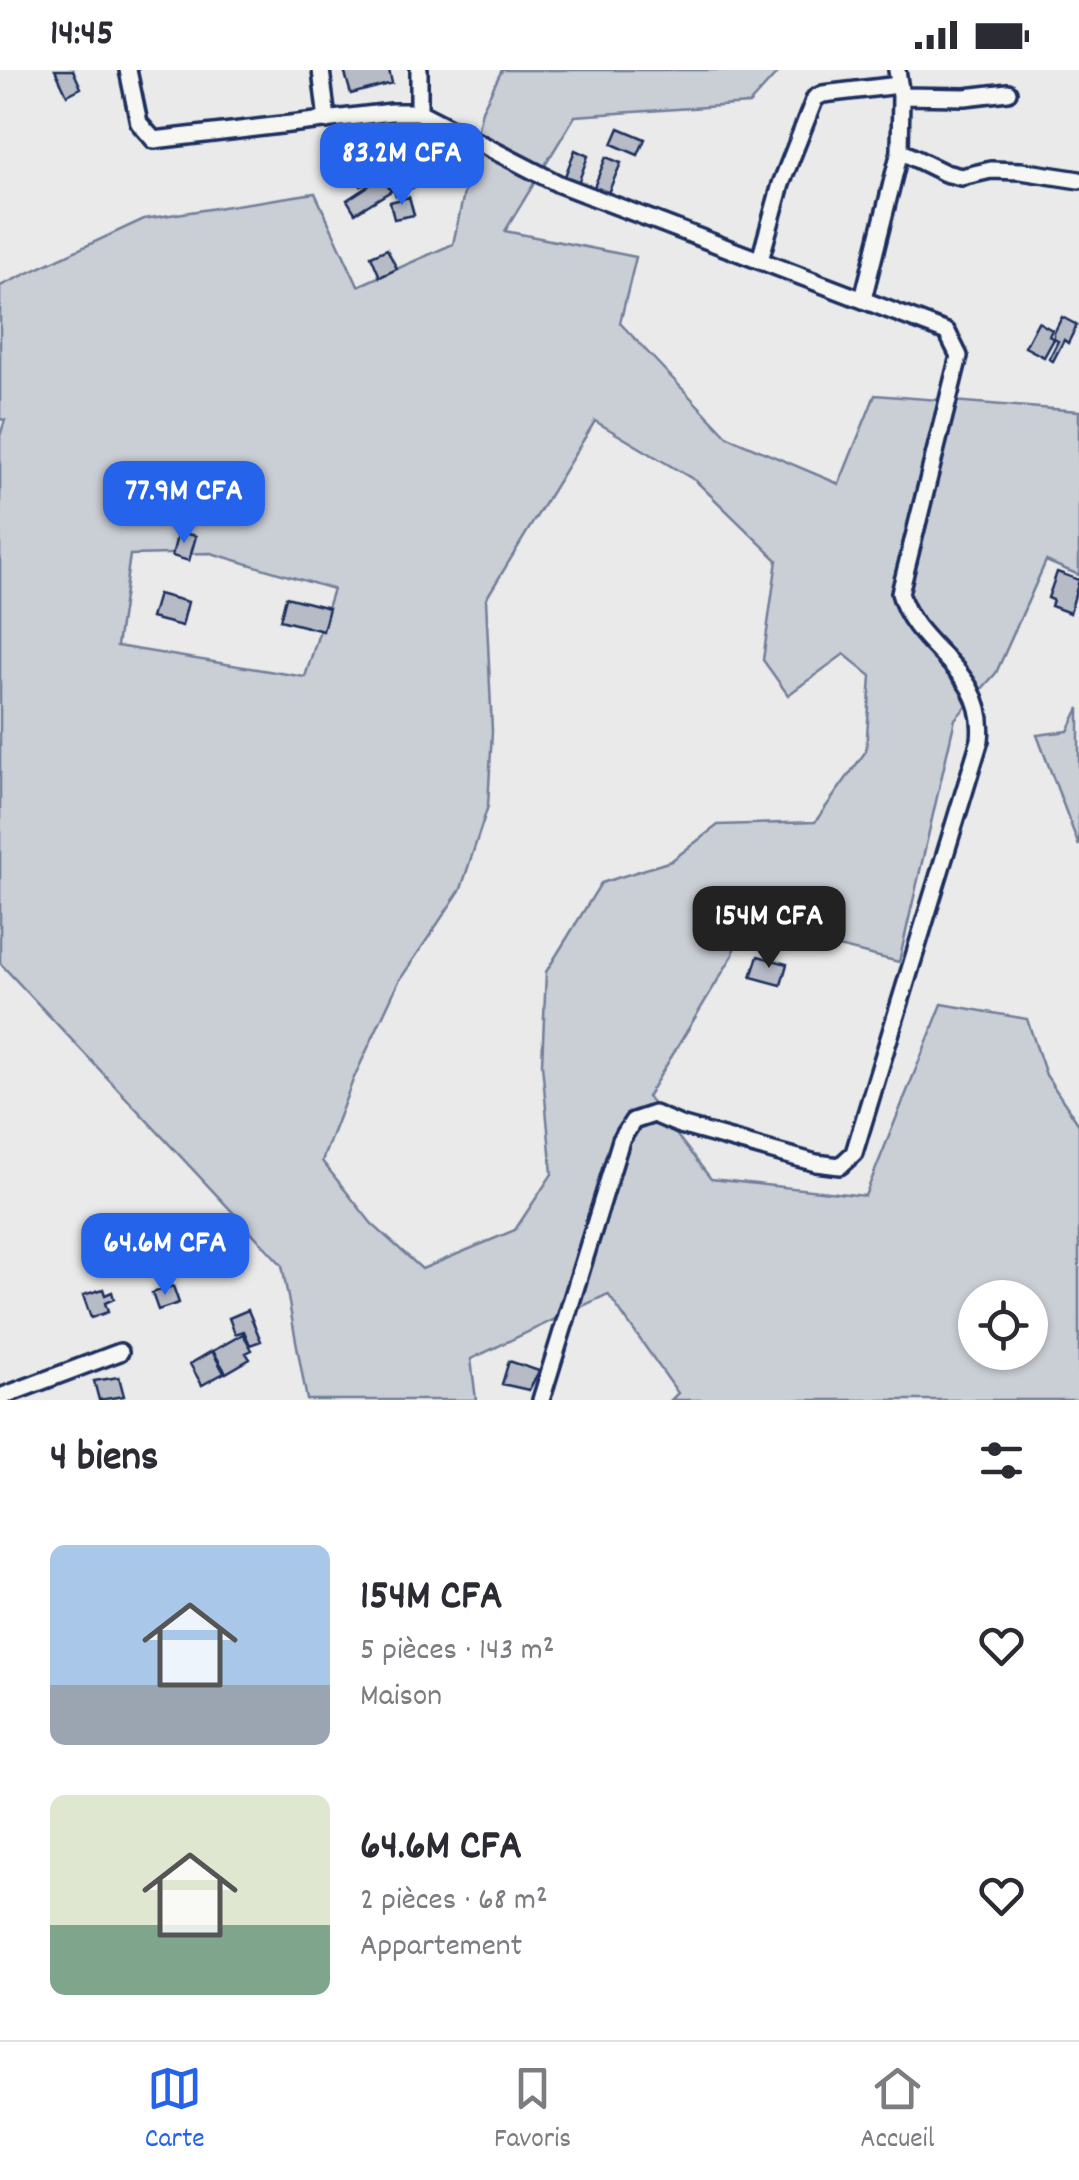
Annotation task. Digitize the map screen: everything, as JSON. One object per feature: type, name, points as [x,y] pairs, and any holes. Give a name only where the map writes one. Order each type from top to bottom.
[{"type":"street","points":[[128,70],[139,123],[154,140],[419,112],[559,184],[947,332],[960,356],[900,593],[905,614],[980,704],[980,740],[854,1153],[840,1166],[816,1163],[680,1125],[654,1114],[633,1120],[620,1140],[541,1400]]},
{"type":"street","points":[[321,70],[327,120]]},
{"type":"street","points":[[419,70],[419,112]]},
{"type":"street","points":[[760,260],[781,184],[815,98],[899,83],[965,97],[1008,92]]},
{"type":"street","points":[[863,298],[900,150],[899,83]]},
{"type":"street","points":[[900,150],[961,177],[991,170],[1079,180]]},
{"type":"street","points":[[0,1396],[120,1352]]},
{"type":"shaded area","points":[[502,70],[780,70],[749,104],[575,116],[505,231],[636,257],[620,323],[728,437],[839,484],[875,395],[1079,411],[1079,575],[1046,561],[996,673],[955,719],[899,962],[738,922],[733,955],[647,1097],[711,1179],[865,1196],[942,1004],[1027,1019],[1046,1075],[1079,1125],[1079,1400],[671,1400],[678,1393],[608,1294],[471,1359],[476,1400],[307,1400],[282,1265],[0,963],[0,436],[5,420],[0,419],[0,286],[144,219],[315,193],[358,286],[453,244],[482,110]],"holes":[[[595,421],[696,481],[777,560],[763,660],[788,695],[844,654],[871,676],[866,751],[815,822],[718,825],[671,861],[601,883],[546,972],[542,1064],[552,1174],[515,1230],[422,1269],[372,1224],[322,1161],[353,1080],[399,981],[461,889],[488,806],[492,731],[486,599]],[[211,553],[333,589],[305,677],[117,646],[130,555]]]},
{"type":"shaded area","points":[[1079,708],[1079,846],[1037,735],[1068,731]]},
{"type":"building","points":[[55,70],[73,70],[81,88],[67,95]]},
{"type":"building","points":[[344,70],[389,70],[392,83],[351,94]]},
{"type":"building","points":[[619,128],[645,139],[638,155],[612,144]]},
{"type":"building","points":[[575,150],[588,156],[576,189],[562,184]]},
{"type":"building","points":[[385,154],[393,170],[361,186],[354,169]]},
{"type":"building","points":[[606,157],[621,163],[608,193],[594,187]]},
{"type":"building","points":[[421,169],[426,181],[396,196],[390,183]]},
{"type":"building","points":[[382,177],[391,191],[355,213],[347,200]]},
{"type":"building","points":[[409,197],[414,215],[394,219],[390,202]]},
{"type":"building","points":[[387,249],[397,269],[380,277],[371,256]]},
{"type":"building","points":[[1062,317],[1077,325],[1053,361],[1049,359],[1058,341],[1054,333]]},
{"type":"building","points":[[1038,322],[1052,330],[1049,336],[1054,339],[1044,357],[1025,347]]},
{"type":"building","points":[[178,532],[196,536],[189,561],[172,556]]},
{"type":"building","points":[[1057,572],[1079,580],[1070,613],[1051,606],[1053,600],[1048,598]]},
{"type":"building","points":[[158,594],[188,602],[182,626],[151,618]]},
{"type":"building","points":[[286,597],[329,608],[323,631],[280,620]]},
{"type":"building","points":[[758,956],[787,964],[781,985],[751,977]]},
{"type":"building","points":[[173,1286],[179,1303],[158,1310],[152,1293]]},
{"type":"building","points":[[103,1289],[105,1295],[112,1292],[114,1299],[105,1303],[108,1312],[91,1318],[83,1295]]},
{"type":"building","points":[[248,1310],[261,1341],[250,1345],[244,1331],[235,1334],[229,1318]]},
{"type":"building","points":[[243,1334],[252,1350],[246,1353],[250,1359],[226,1373],[213,1351]]},
{"type":"building","points":[[212,1351],[224,1373],[202,1385],[190,1364]]},
{"type":"building","points":[[509,1361],[539,1371],[529,1390],[502,1384]]},
{"type":"building","points":[[119,1377],[124,1396],[99,1400],[94,1381]]}]
